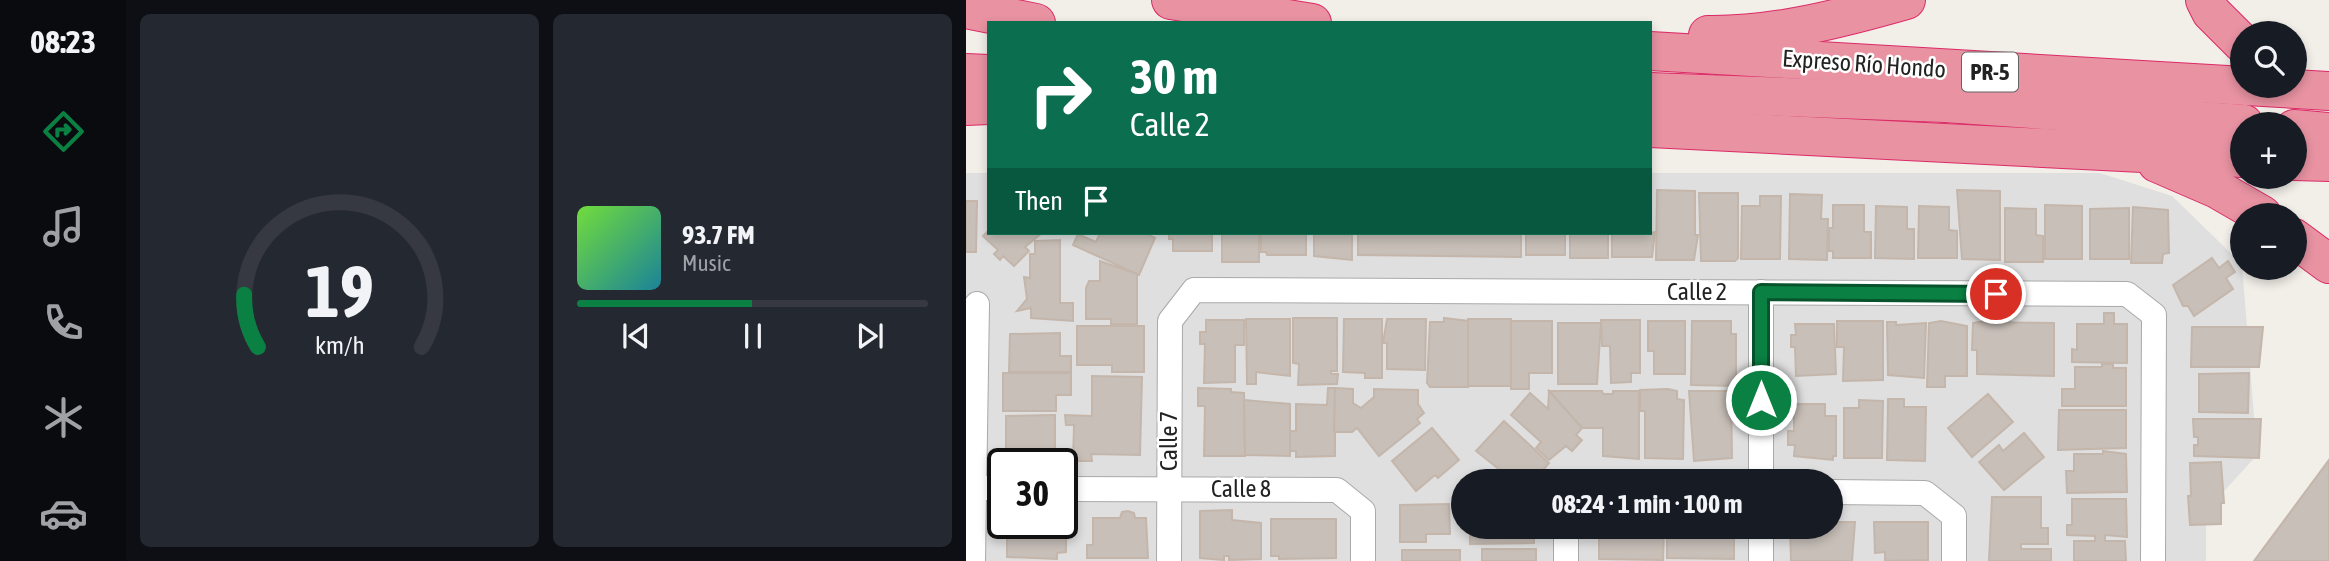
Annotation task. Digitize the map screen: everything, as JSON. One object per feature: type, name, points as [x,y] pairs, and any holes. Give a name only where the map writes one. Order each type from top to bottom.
[{"type":"highway","points":[[1171,0],[1300,21]]},
{"type":"highway","points":[[1652,34],[1729,36],[1807,24],[1906,0]]},
{"type":"highway","points":[[2205,0],[2230,32]]},
{"type":"highway","points":[[966,9],[1026,21]]},
{"type":"highway","name":"Expreso Río Hondo","points":[[1652,51],[2329,91]]},
{"type":"highway","points":[[2307,68],[2329,71]]},
{"type":"highway","points":[[966,73],[987,74]]},
{"type":"highway","points":[[1652,92],[1945,103],[2230,123]]},
{"type":"highway","points":[[966,106],[987,104]]},
{"type":"highway","points":[[1652,128],[2230,157]]},
{"type":"highway","points":[[2307,130],[2329,132]]},
{"type":"highway","points":[[2129,152],[2217,189],[2241,203]]},
{"type":"highway","points":[[2307,161],[2329,162]]},
{"type":"highway","points":[[2307,248],[2329,264]]},
{"type":"street","name":"Calle 2","points":[[1170,321],[1194,290],[2127,295],[2154,314],[2153,561]]},
{"type":"street","points":[[1761,292],[1761,469]]},
{"type":"street","points":[[973,561],[970,488],[977,304]]},
{"type":"street","name":"Calle 7","points":[[1169,561],[1170,321]]},
{"type":"street","name":"Calle 8","points":[[1078,489],[1336,490],[1363,511],[1363,561]]},
{"type":"street","points":[[1843,492],[1925,493],[1954,516],[1954,561]]},
{"type":"street","points":[[1566,539],[1566,561]]},
{"type":"street","points":[[1761,539],[1761,561]]},
{"type":"shaded area","points":[[966,173],[987,173],[987,235],[1652,235],[1652,173],[2100,173],[2172,196],[2230,252],[2230,280],[2243,280],[2257,455],[2206,511],[2206,561],[966,561]]},
{"type":"building","points":[[1657,190],[1695,191],[1695,235],[1698,235],[1694,260],[1656,260]]},
{"type":"building","points":[[1957,190],[2000,191],[2000,260],[1962,259]]},
{"type":"building","points":[[1699,193],[1738,193],[1738,258],[1735,261],[1701,261]]},
{"type":"building","points":[[1790,194],[1822,195],[1821,219],[1828,219],[1827,260],[1789,259]]},
{"type":"building","points":[[1760,196],[1781,196],[1780,259],[1741,259],[1742,206],[1760,206]]},
{"type":"building","points":[[966,201],[977,201],[976,252],[966,252]]},
{"type":"building","points":[[1833,205],[1864,205],[1864,232],[1871,232],[1871,258],[1833,258],[1833,251],[1829,251],[1829,228],[1833,228]]},
{"type":"building","points":[[2045,205],[2082,206],[2082,259],[2045,259]]},
{"type":"building","points":[[1876,206],[1907,207],[1907,229],[1914,229],[1914,259],[1875,258]]},
{"type":"building","points":[[1919,206],[1949,207],[1949,230],[1957,231],[1957,258],[1918,258]]},
{"type":"building","points":[[2133,207],[2168,210],[2169,253],[2163,254],[2162,263],[2131,263]]},
{"type":"building","points":[[2005,208],[2036,209],[2036,235],[2043,236],[2043,262],[2005,262]]},
{"type":"building","points":[[2129,208],[2129,259],[2090,259],[2090,209]]},
{"type":"building","points":[[987,232],[987,235],[1040,235],[1025,247],[1029,251],[1014,266],[1003,256],[1000,260],[994,254],[998,250],[983,236]]},
{"type":"building","points":[[1655,232],[1652,257],[1612,257],[1612,235],[1652,235]]},
{"type":"building","points":[[1078,235],[1096,242],[1099,235],[1149,235],[1155,238],[1139,275],[1073,245]]},
{"type":"building","points":[[1169,235],[1212,235],[1212,251],[1173,251],[1173,239],[1169,239]]},
{"type":"building","points":[[1222,235],[1259,235],[1259,262],[1222,262]]},
{"type":"building","points":[[1261,235],[1306,235],[1306,255],[1267,255],[1266,252],[1261,252]]},
{"type":"building","points":[[1314,235],[1352,235],[1352,260],[1314,256]]},
{"type":"building","points":[[1358,235],[1521,235],[1521,257],[1358,255]]},
{"type":"building","points":[[1526,235],[1565,235],[1565,255],[1526,255]]},
{"type":"building","points":[[1570,235],[1608,235],[1608,258],[1570,258]]},
{"type":"building","points":[[1060,240],[1060,303],[1073,303],[1073,321],[1031,318],[1031,308],[1017,311],[1027,299],[1024,277],[1030,278],[1030,254],[1035,254],[1035,241]]},
{"type":"building","points":[[2212,258],[2219,268],[2228,261],[2230,264],[2230,275],[2226,278],[2233,289],[2194,316],[2188,306],[2183,306],[2173,285]]},
{"type":"building","points":[[1100,261],[1137,274],[1137,324],[1111,324],[1111,319],[1086,319],[1086,288],[1089,281],[1100,281]]},
{"type":"building","points":[[2104,313],[2114,313],[2114,324],[2127,324],[2127,363],[2072,362],[2072,349],[2077,350],[2077,324],[2104,324]]},
{"type":"building","points":[[1293,318],[1337,318],[1337,371],[1331,371],[1331,374],[1338,374],[1337,384],[1298,385],[1299,364],[1293,363]]},
{"type":"building","points":[[1444,318],[1469,321],[1468,387],[1430,387],[1427,383],[1430,322],[1444,322]]},
{"type":"building","points":[[1246,319],[1290,319],[1290,376],[1256,372],[1256,384],[1247,384]]},
{"type":"building","points":[[1344,319],[1382,319],[1382,378],[1365,378],[1365,373],[1343,372]]},
{"type":"building","points":[[1387,319],[1426,319],[1425,370],[1387,369],[1387,343],[1383,343]]},
{"type":"building","points":[[1468,319],[1511,319],[1511,386],[1468,386]]},
{"type":"building","points":[[1206,320],[1244,320],[1244,345],[1235,345],[1235,382],[1204,383],[1205,344],[1200,344],[1200,332],[1206,332]]},
{"type":"building","points":[[1601,320],[1640,320],[1640,373],[1631,373],[1631,382],[1611,383],[1610,346],[1602,346]]},
{"type":"building","points":[[1511,321],[1552,321],[1552,373],[1529,373],[1529,389],[1511,389]]},
{"type":"building","points":[[1648,321],[1685,321],[1685,374],[1654,374],[1654,351],[1648,351]]},
{"type":"building","points":[[1692,321],[1731,321],[1731,334],[1736,334],[1736,386],[1691,385]]},
{"type":"building","points":[[1837,321],[1883,321],[1883,380],[1843,381],[1844,347],[1837,347]]},
{"type":"building","points":[[1941,321],[1967,326],[1967,376],[1945,376],[1945,387],[1927,387],[1929,323]]},
{"type":"building","points":[[1887,322],[1896,322],[1896,325],[1926,323],[1924,378],[1888,375]]},
{"type":"building","points":[[1558,323],[1601,323],[1597,384],[1558,384]]},
{"type":"building","points":[[1973,323],[2054,323],[2054,376],[1977,374],[1977,350],[1972,350]]},
{"type":"building","points":[[1795,324],[1834,324],[1836,374],[1796,376],[1795,347],[1791,347],[1791,335],[1796,335]]},
{"type":"building","points":[[1077,326],[1144,326],[1144,372],[1112,372],[1112,365],[1077,365]]},
{"type":"building","points":[[2192,327],[2263,327],[2259,367],[2191,367]]},
{"type":"building","points":[[1060,333],[1060,356],[1071,356],[1071,372],[1009,372],[1010,334]]},
{"type":"building","points":[[2102,364],[2113,364],[2113,368],[2126,368],[2126,406],[2062,406],[2062,389],[2075,389],[2075,367],[2102,367]]},
{"type":"building","points":[[1003,373],[1071,373],[1071,395],[1056,395],[1056,411],[1003,411]]},
{"type":"building","points":[[2249,373],[2248,413],[2199,412],[2199,374]]},
{"type":"building","points":[[1092,376],[1142,377],[1140,455],[1091,454],[1092,461],[1078,461],[1078,448],[1073,448],[1074,425],[1066,425],[1065,415],[1092,416]]},
{"type":"building","points":[[1198,388],[1231,389],[1231,392],[1244,393],[1245,456],[1204,456],[1205,406],[1198,406]]},
{"type":"building","points":[[1328,388],[1335,388],[1335,456],[1296,457],[1296,451],[1290,451],[1290,431],[1296,431],[1296,404],[1327,405]]},
{"type":"building","points":[[1335,388],[1353,389],[1353,403],[1361,408],[1374,397],[1374,389],[1418,390],[1418,404],[1424,413],[1417,419],[1420,423],[1379,456],[1357,428],[1352,432],[1334,432]]},
{"type":"building","points":[[1640,390],[1677,391],[1677,399],[1684,400],[1683,459],[1645,458],[1645,411],[1640,411]]},
{"type":"building","points":[[1549,391],[1602,391],[1603,394],[1613,394],[1613,391],[1639,391],[1639,459],[1603,456],[1603,428],[1582,428]]},
{"type":"building","points":[[1549,391],[1582,428],[1576,435],[1582,440],[1572,451],[1566,446],[1549,460],[1536,448],[1541,442],[1511,415],[1530,393],[1548,409]]},
{"type":"building","points":[[1689,391],[1731,391],[1732,458],[1694,461]]},
{"type":"building","points":[[1988,394],[2013,422],[1972,457],[1948,428]]},
{"type":"building","points":[[1888,399],[1904,399],[1904,407],[1926,407],[1925,461],[1887,460]]},
{"type":"building","points":[[1244,400],[1290,404],[1290,456],[1245,455]]},
{"type":"building","points":[[1859,400],[1883,401],[1882,458],[1844,458],[1844,408],[1859,408]]},
{"type":"building","points":[[1794,404],[1825,404],[1825,416],[1836,416],[1836,456],[1833,456],[1833,460],[1794,456],[1795,445],[1788,445],[1788,431],[1794,431]]},
{"type":"building","points":[[2059,410],[2126,410],[2126,448],[2058,450]]},
{"type":"building","points":[[1055,415],[1055,448],[1006,448],[1006,416]]},
{"type":"building","points":[[2193,419],[2261,419],[2259,458],[2194,456],[2194,445],[2198,445],[2198,437],[2194,437]]},
{"type":"building","points":[[1504,421],[1549,463],[1544,469],[1499,469],[1476,451]]},
{"type":"building","points":[[1432,428],[1459,460],[1438,478],[1435,475],[1416,491],[1392,461]]},
{"type":"building","points":[[2024,433],[2044,457],[2004,490],[1979,462],[1999,445],[2003,451]]},
{"type":"building","points":[[2103,451],[2126,454],[2127,492],[2067,493],[2066,471],[2074,471],[2074,454],[2103,454]]},
{"type":"building","points":[[2329,460],[2329,561],[2254,561]]},
{"type":"building","points":[[2221,462],[2224,503],[2221,503],[2221,524],[2190,525],[2190,463]]},
{"type":"building","points":[[1992,497],[2041,497],[2041,528],[2048,528],[2048,544],[2021,544],[2021,549],[2051,549],[2051,561],[1989,561]]},
{"type":"building","points":[[2072,499],[2126,499],[2127,537],[2105,535],[2105,541],[2125,541],[2126,561],[2074,561],[2074,541],[2095,541],[2095,536],[2067,535],[2067,525],[2072,525]]},
{"type":"building","points":[[1449,504],[1450,534],[1426,534],[1426,542],[1400,542],[1400,505]]},
{"type":"building","points":[[1232,510],[1232,520],[1261,523],[1261,559],[1229,560],[1229,556],[1224,556],[1224,560],[1200,558],[1200,511]]},
{"type":"building","points":[[1122,512],[1134,513],[1135,518],[1146,518],[1148,558],[1087,558],[1087,545],[1093,545],[1093,518],[1120,518]]},
{"type":"building","points":[[1271,519],[1336,519],[1336,558],[1279,559],[1279,556],[1271,556]]},
{"type":"building","points":[[1843,522],[1855,522],[1852,561],[1791,561],[1790,539],[1843,539]]},
{"type":"building","points":[[1874,522],[1928,522],[1928,560],[1885,561],[1885,552],[1875,553]]},
{"type":"building","points":[[1007,539],[1066,539],[1066,552],[1057,553],[1057,559],[1007,557]]},
{"type":"building","points":[[1470,539],[1534,539],[1534,543],[1470,544]]},
{"type":"building","points":[[1599,539],[1664,539],[1663,560],[1599,559]]},
{"type":"building","points":[[1667,539],[1734,539],[1734,559],[1667,558]]},
{"type":"building","points":[[1482,549],[1536,549],[1536,561],[1482,561]]},
{"type":"building","points":[[1402,550],[1460,550],[1460,561],[1402,561]]},
{"type":"route","points":[[1761,400],[1761,292],[1996,294]]}]
